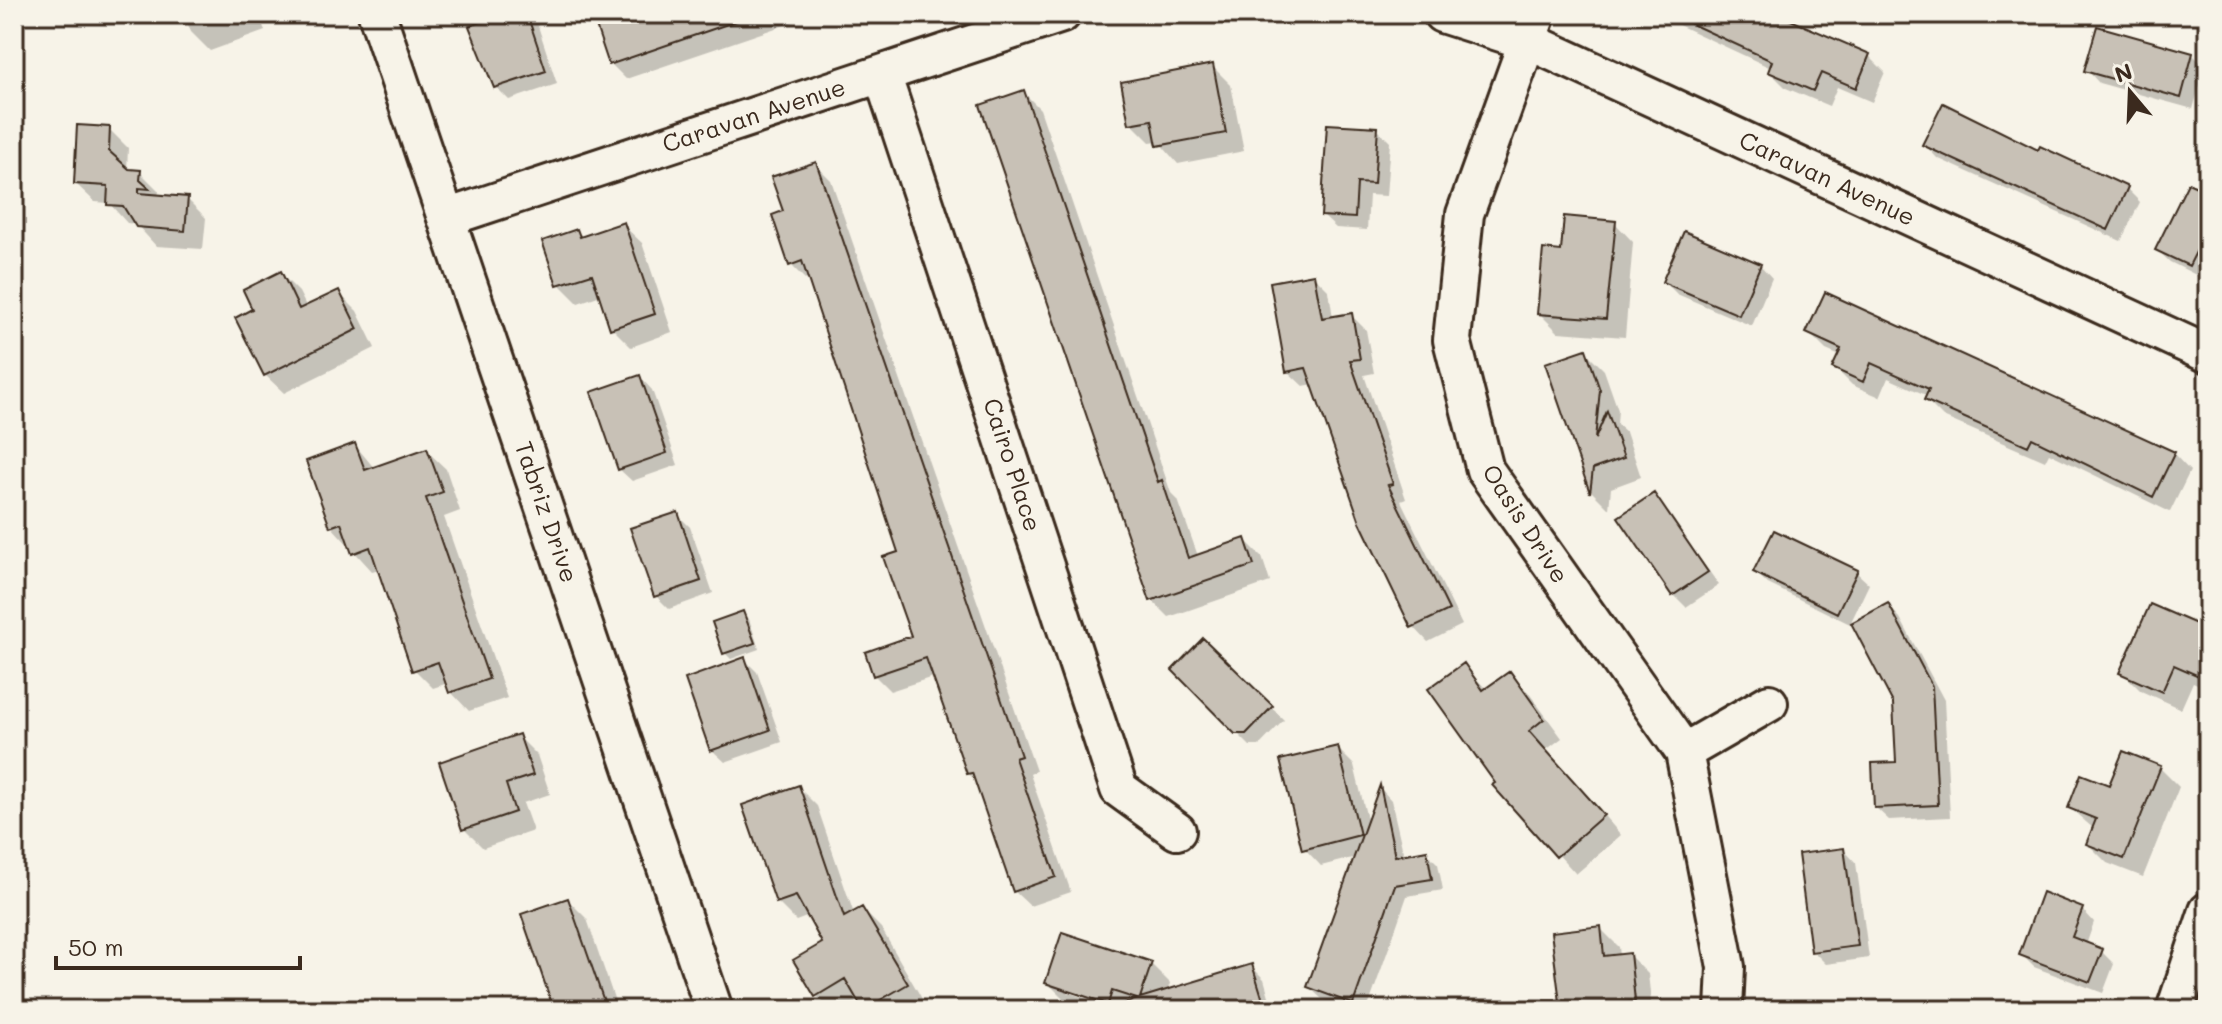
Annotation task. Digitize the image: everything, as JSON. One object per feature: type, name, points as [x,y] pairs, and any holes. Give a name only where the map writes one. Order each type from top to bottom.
[{"type":"street","name":"Tabriz Drive","points":[[377,14],[714,1010]]},
{"type":"street","name":"Caravan Avenue","points":[[446,218],[1062,14]]},
{"type":"street","name":"Caravan Avenue","points":[[1442,14],[1532,28],[2208,354]]},
{"type":"street","name":"Oasis Drive","points":[[1532,28],[1465,214],[1452,340],[1485,470],[1684,752],[1726,967],[1724,1010]]},
{"type":"street","name":"Cairo Place","points":[[882,74],[1119,789],[1177,831]]},
{"type":"street","points":[[1684,752],[1769,703]]},
{"type":"street","points":[[2175,1010],[2208,911]]},
{"type":"building","points":[[506,14],[527,14],[546,71],[494,88],[469,26]]},
{"type":"building","points":[[622,14],[744,14],[745,18],[609,65],[595,23]]},
{"type":"building","points":[[1670,14],[1777,14],[1870,54],[1856,88],[1821,73],[1813,91],[1768,72],[1772,61]]},
{"type":"building","points":[[2097,26],[2193,53],[2181,98],[2084,71]]},
{"type":"building","points":[[1213,64],[1226,133],[1157,146],[1152,120],[1129,124],[1121,82]]},
{"type":"building","points":[[1024,90],[1158,482],[1162,480],[1188,558],[1245,538],[1254,565],[1150,601],[980,105]]},
{"type":"building","points":[[1943,103],[2038,150],[2040,146],[2128,187],[2108,230],[1922,145]]},
{"type":"building","points":[[1327,124],[1378,127],[1374,184],[1357,183],[1355,218],[1321,216]]},
{"type":"building","points":[[77,125],[110,127],[109,151],[129,169],[141,170],[140,180],[150,189],[139,188],[139,193],[188,197],[185,231],[136,227],[123,206],[107,205],[108,186],[74,184]]},
{"type":"building","points":[[816,162],[1021,756],[1015,758],[1056,877],[1013,892],[972,773],[967,774],[926,658],[873,676],[865,652],[911,636],[883,557],[898,552],[802,261],[789,266],[772,215],[783,211],[771,177]]},
{"type":"building","points":[[2188,183],[2208,192],[2208,228],[2189,266],[2155,250]]},
{"type":"building","points":[[1564,216],[1616,221],[1606,319],[1537,314],[1543,249],[1561,251]]},
{"type":"building","points":[[624,222],[655,314],[610,329],[592,274],[557,285],[542,241],[577,229],[580,237]]},
{"type":"building","points":[[1684,231],[1761,264],[1739,315],[1662,282]]},
{"type":"building","points":[[281,271],[299,309],[339,290],[358,329],[264,376],[235,318],[252,309],[243,290]]},
{"type":"building","points":[[1314,274],[1322,318],[1352,313],[1360,359],[1350,360],[1393,484],[1388,485],[1449,610],[1411,628],[1360,522],[1306,368],[1286,372],[1270,282]]},
{"type":"building","points":[[1825,292],[2175,452],[2153,497],[2032,438],[2028,446],[1924,400],[1929,389],[1871,363],[1863,382],[1832,368],[1841,349],[1806,333]]},
{"type":"building","points":[[1586,349],[1600,390],[1595,439],[1607,411],[1624,458],[1593,469],[1590,493],[1545,363]]},
{"type":"building","points":[[640,375],[667,453],[618,470],[591,392]]},
{"type":"building","points":[[355,443],[365,470],[427,448],[443,492],[426,498],[489,679],[449,693],[438,662],[412,671],[370,547],[352,554],[341,523],[330,527],[306,461]]},
{"type":"building","points":[[1654,493],[1708,572],[1672,596],[1618,517]]},
{"type":"building","points":[[678,512],[701,581],[654,597],[630,528]]},
{"type":"building","points":[[1774,530],[1858,570],[1837,613],[1753,572]]},
{"type":"building","points":[[1888,603],[1932,686],[1938,805],[1874,808],[1872,763],[1896,762],[1893,703],[1851,623]]},
{"type":"building","points":[[2150,604],[2208,629],[2208,680],[2174,665],[2162,692],[2119,673]]},
{"type":"building","points":[[743,611],[755,643],[723,654],[712,622]]},
{"type":"building","points":[[1203,638],[1273,706],[1246,734],[1235,734],[1172,670]]},
{"type":"building","points":[[745,657],[770,730],[710,751],[685,679]]},
{"type":"building","points":[[1464,663],[1483,690],[1510,671],[1544,719],[1529,731],[1604,815],[1556,857],[1492,785],[1495,783],[1428,689]]},
{"type":"building","points":[[519,734],[533,775],[506,784],[515,812],[462,830],[439,762]]},
{"type":"building","points":[[1338,746],[1360,835],[1302,850],[1280,760]]},
{"type":"building","points":[[2123,751],[2161,766],[2124,859],[2086,844],[2096,819],[2068,808],[2081,774],[2109,785]]},
{"type":"building","points":[[799,785],[844,917],[862,907],[908,984],[863,1010],[845,979],[815,997],[793,960],[822,943],[796,896],[776,903],[742,805]]},
{"type":"building","points":[[1380,785],[1395,856],[1427,850],[1432,879],[1395,885],[1353,1004],[1307,987]]},
{"type":"building","points":[[1844,848],[1858,946],[1811,952],[1798,854]]},
{"type":"building","points":[[2042,892],[2083,908],[2072,937],[2103,949],[2090,982],[2019,955]]},
{"type":"building","points":[[568,898],[607,1010],[554,1010],[521,914]]},
{"type":"building","points":[[1601,926],[1604,956],[1630,953],[1635,1001],[1561,1010],[1551,932]]},
{"type":"building","points":[[1062,932],[1152,962],[1140,998],[1252,964],[1266,1010],[1124,1010],[1123,1004],[1137,999],[1112,991],[1108,1004],[1045,983]]}]
